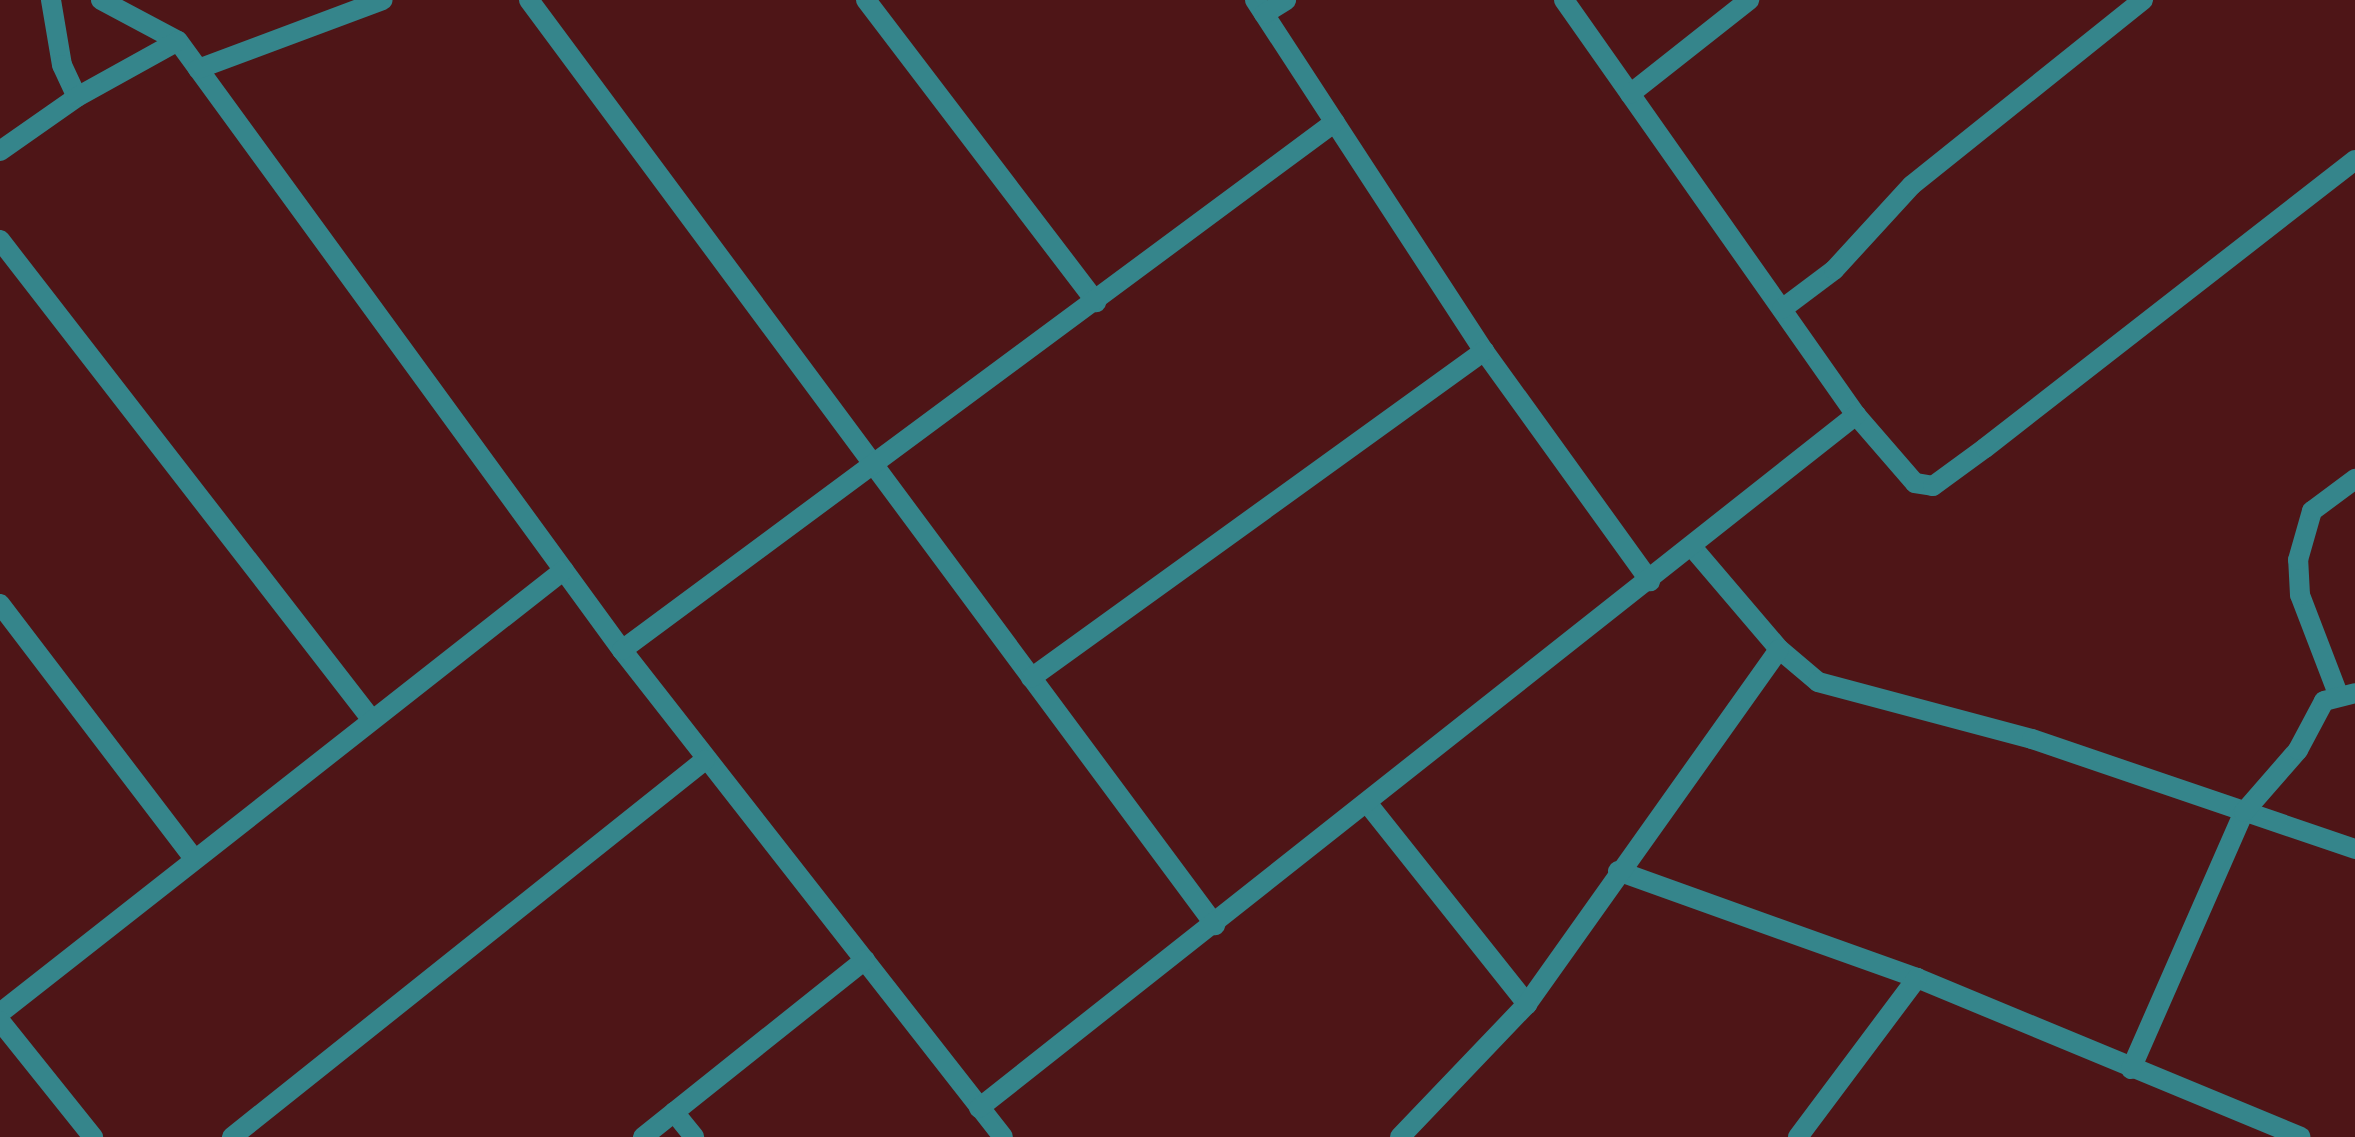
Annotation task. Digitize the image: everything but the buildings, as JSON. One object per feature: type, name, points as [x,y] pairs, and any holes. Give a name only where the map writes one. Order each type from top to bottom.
[{"type":"street","points":[[51,0],[62,66],[77,97]]},
{"type":"street","points":[[101,0],[178,41],[622,650],[1003,1137]]},
{"type":"street","points":[[198,69],[383,0]]},
{"type":"street","points":[[529,0],[870,464],[1216,924]]},
{"type":"street","points":[[866,0],[1096,302]]},
{"type":"street","points":[[1286,0],[1259,7],[1484,352],[1650,582]]},
{"type":"street","points":[[1564,0],[1856,415],[1915,483],[1934,486],[2355,160]]},
{"type":"street","points":[[1630,94],[1749,0]]},
{"type":"street","points":[[1782,309],[1834,270],[1912,186],[2143,0]]},
{"type":"street","points":[[0,150],[77,97],[178,41]]},
{"type":"street","points":[[622,650],[1335,122]]},
{"type":"street","points":[[0,240],[372,720]]},
{"type":"street","points":[[1031,678],[1484,352]]},
{"type":"street","points":[[978,1108],[1650,582],[1856,415]]},
{"type":"street","points":[[2130,1069],[2244,812],[2298,750],[2324,701],[2347,694],[2300,595],[2298,560],[2312,512],[2355,478]]},
{"type":"street","points":[[1692,548],[1780,649],[1818,682],[2032,739],[2355,848]]},
{"type":"street","points":[[0,1013],[564,570]]},
{"type":"street","points":[[0,604],[194,860]]},
{"type":"street","points":[[1400,1137],[1527,1004],[1618,871],[1780,649]]},
{"type":"street","points":[[232,1137],[705,760]]},
{"type":"street","points":[[1368,804],[1527,1004]]},
{"type":"street","points":[[1618,871],[1917,978],[2300,1137]]},
{"type":"street","points":[[643,1137],[864,960]]},
{"type":"street","points":[[1798,1137],[1917,978]]},
{"type":"street","points":[[0,1021],[92,1137]]},
{"type":"street","points":[[674,1112],[694,1137]]}]
